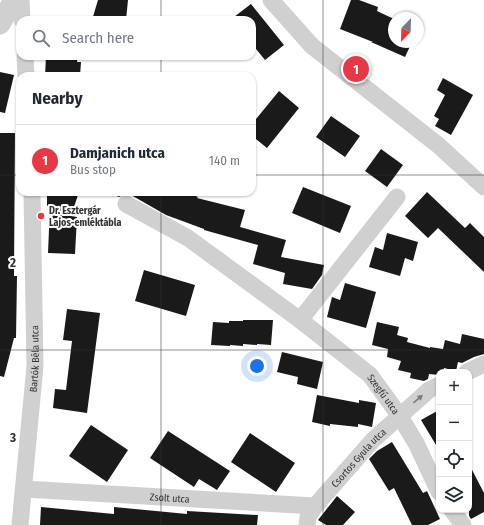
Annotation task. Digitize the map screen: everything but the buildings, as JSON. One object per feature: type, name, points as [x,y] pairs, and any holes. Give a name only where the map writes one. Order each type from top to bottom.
[{"type":"street","points":[[0,24],[14,0]]},
{"type":"street","points":[[21,0],[22,16]]},
{"type":"street","points":[[272,0],[312,46],[438,145],[484,187]]},
{"type":"street","points":[[25,60],[26,72]]},
{"type":"street","name":"Bartók Béla utca","points":[[20,525],[35,366],[32,196]]},
{"type":"street","points":[[300,320],[396,197]]},
{"type":"street","name":"Szegfű utca","points":[[126,204],[188,238],[300,320],[370,375],[399,415],[416,443],[436,486]]},
{"type":"street","points":[[472,370],[484,364]]},
{"type":"street","name":"Csortos Gyula utca","points":[[307,525],[308,518],[316,506],[373,440],[399,415],[429,390],[436,386]]},
{"type":"street","name":"Zsolt utca","points":[[24,489],[316,506]]},
{"type":"street","points":[[454,513],[463,525]]},
{"type":"place","name":"Damjanich utca","points":[[356,69]]},
{"type":"place","name":"Dr. Esztergár Lajos-emléktábla","points":[[41,216]]}]
